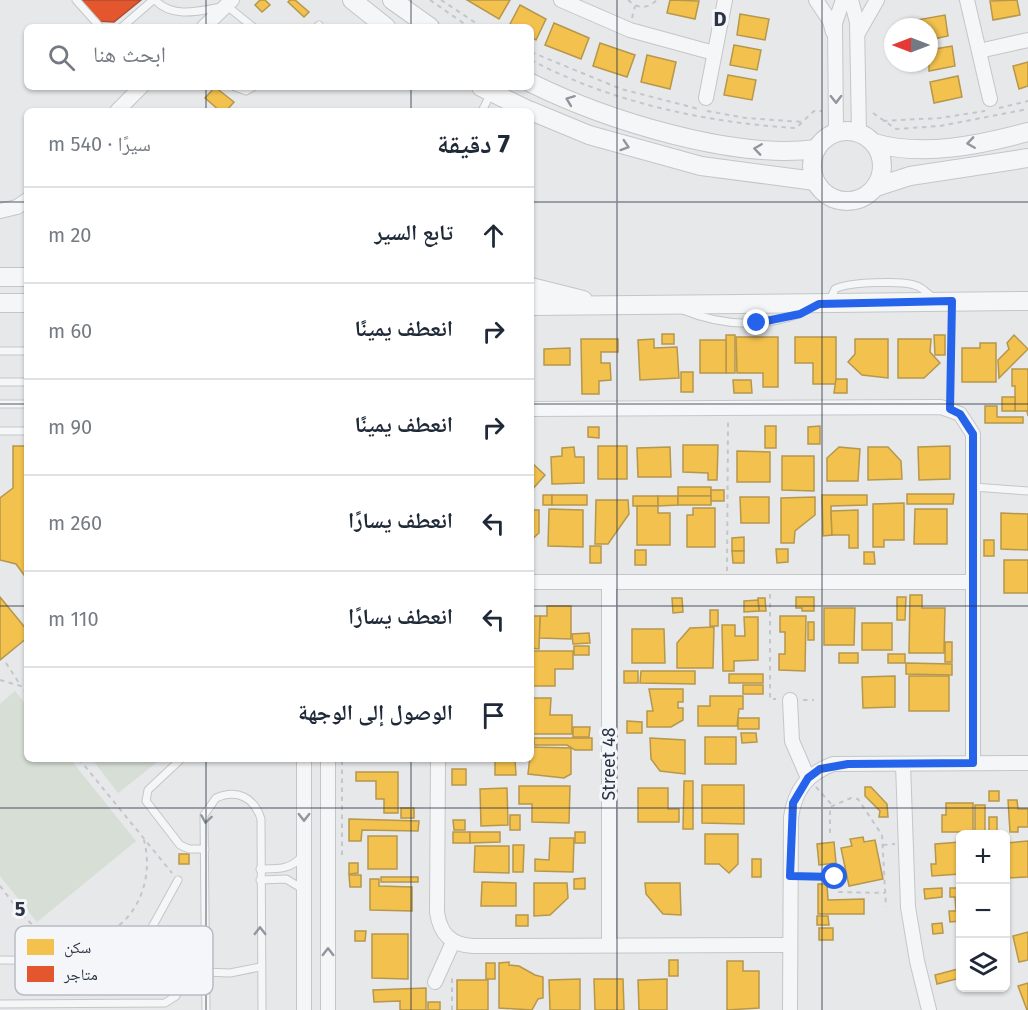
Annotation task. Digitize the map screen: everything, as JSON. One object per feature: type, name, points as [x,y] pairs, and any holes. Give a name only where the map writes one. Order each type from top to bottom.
[{"type":"street","points":[[352,0],[382,24]]},
{"type":"street","points":[[392,0],[426,24]]},
{"type":"street","points":[[561,0],[630,30],[714,53]]},
{"type":"street","points":[[706,98],[725,0]]},
{"type":"street","points":[[816,0],[830,21],[834,37]]},
{"type":"street","points":[[836,132],[834,37],[835,23],[843,0]]},
{"type":"street","points":[[851,0],[857,34],[859,132]]},
{"type":"street","points":[[857,34],[877,0]]},
{"type":"street","points":[[967,0],[992,106]]},
{"type":"street","points":[[207,24],[229,3]]},
{"type":"street","points":[[979,51],[1028,40]]},
{"type":"street","points":[[835,61],[857,62]]},
{"type":"street","points":[[534,84],[609,115],[682,135],[777,152],[816,149]]},
{"type":"street","points":[[120,108],[138,90]]},
{"type":"street","points":[[486,90],[520,108]]},
{"type":"street","points":[[534,115],[589,135],[690,163],[815,181]]},
{"type":"street","points":[[1028,132],[971,144],[919,149],[892,148],[874,143],[859,132],[836,132],[828,136],[816,149],[812,170],[815,181],[827,194],[844,201],[856,200],[876,187],[910,176],[1028,158]]},
{"type":"street","points":[[874,143],[879,151],[882,169],[876,187]]},
{"type":"street","points":[[0,211],[18,207],[24,202]]},
{"type":"street","points":[[0,277],[24,277]]},
{"type":"street","points":[[534,287],[558,291],[593,303]]},
{"type":"street","points":[[534,306],[593,303],[670,305],[1028,301]]},
{"type":"street","points":[[3,306],[24,303]]},
{"type":"street","points":[[534,409],[950,409],[960,414],[973,434],[971,582],[973,763]]},
{"type":"street","points":[[534,582],[971,582]]},
{"type":"street","name":"Street 48","points":[[609,583],[609,945]]},
{"type":"street","points":[[790,700],[792,741],[808,778]]},
{"type":"street","points":[[304,762],[304,1010]]},
{"type":"street","points":[[328,762],[328,1010]]},
{"type":"street","points":[[438,762],[437,912],[444,934],[453,942],[473,946],[789,945]]},
{"type":"street","points":[[790,1010],[790,876],[793,803],[808,778],[833,764],[1028,763]]},
{"type":"street","points":[[903,764],[908,907],[917,961],[929,1010]]},
{"type":"street","points":[[435,982],[453,942]]},
{"type":"lane","points":[[76,0],[97,24]]},
{"type":"lane","points":[[126,24],[154,0],[162,8],[172,12],[229,3],[250,24]]},
{"type":"lane","points":[[483,108],[486,90]]},
{"type":"lane","points":[[0,351],[24,351]]},
{"type":"lane","points":[[0,382],[24,382]]},
{"type":"lane","points":[[0,404],[24,404]]},
{"type":"lane","points":[[0,431],[24,431]]},
{"type":"lane","points":[[973,487],[1028,491]]},
{"type":"lane","points":[[178,762],[148,790],[146,801],[180,845],[189,849],[205,849]]},
{"type":"lane","points":[[206,926],[204,815],[209,805],[226,794],[245,796],[253,802],[261,819],[262,1010]]},
{"type":"lane","points":[[260,869],[283,869],[298,861],[303,854]]},
{"type":"lane","points":[[260,880],[286,879],[304,890]]},
{"type":"lane","points":[[153,926],[178,880]]},
{"type":"lane","points":[[0,960],[15,960]]},
{"type":"lane","points":[[213,972],[230,973],[260,967]]},
{"type":"lane","points":[[0,1004],[165,1003],[176,995]]},
{"type":"path","points":[[430,0],[465,24]]},
{"type":"path","points":[[441,0],[477,24]]},
{"type":"path","points":[[628,0],[642,7],[650,6],[657,0]]},
{"type":"path","points":[[534,53],[621,89],[746,118],[803,122]]},
{"type":"path","points":[[534,61],[621,97],[702,119],[743,125],[795,128],[814,111],[836,111]]},
{"type":"path","points":[[883,121],[940,118],[992,106],[1028,101]]},
{"type":"path","points":[[859,112],[871,112],[896,129],[940,126],[1028,109]]},
{"type":"path","points":[[945,301],[950,409]]},
{"type":"path","points":[[727,582],[728,408]]},
{"type":"path","points":[[770,582],[770,699],[814,700]]},
{"type":"path","points":[[6,663],[24,690]]},
{"type":"path","points":[[0,680],[21,686]]},
{"type":"path","points":[[81,762],[178,880]]},
{"type":"path","points":[[808,778],[832,805]]},
{"type":"path","points":[[830,833],[828,812],[832,805],[850,798],[858,799],[880,830],[886,907]]},
{"type":"path","points":[[118,926],[125,921],[140,900],[148,875],[148,857],[144,840]]},
{"type":"path","points":[[833,865],[837,889],[842,893],[885,893]]},
{"type":"path","points":[[790,876],[835,877]]},
{"type":"path","points":[[0,886],[28,921],[36,926]]},
{"type":"shaded area","points":[[15,691],[24,702],[24,762],[72,762],[136,841],[37,922],[0,876],[0,704]]},
{"type":"shaded area","points":[[94,762],[157,762],[118,793]]},
{"type":"building: سكن","points":[[260,0],[265,0],[270,5],[262,12],[255,5]]},
{"type":"building: سكن","points":[[295,0],[309,12],[304,17],[288,2]]},
{"type":"building: سكن","points":[[467,0],[510,0],[499,19]]},
{"type":"building: سكن","points":[[670,0],[699,1],[695,19],[667,13]]},
{"type":"building: سكن","points":[[1017,0],[1020,15],[993,20],[990,1]]},
{"type":"building: سكن","points":[[520,5],[546,19],[536,40],[534,39],[534,24],[510,24]]},
{"type":"building: سكن","points":[[740,14],[769,19],[765,40],[737,35]]},
{"type":"building: سكن","points":[[945,15],[948,36],[938,38],[938,18],[928,18]]},
{"type":"building: سكن","points":[[554,23],[589,38],[581,59],[545,45]]},
{"type":"building: سكن","points":[[600,43],[635,55],[627,77],[593,66]]},
{"type":"building: سكن","points":[[734,45],[761,50],[757,70],[730,65]]},
{"type":"building: سكن","points":[[952,46],[955,66],[938,69],[938,48]]},
{"type":"building: سكن","points":[[647,55],[676,62],[670,89],[641,82]]},
{"type":"building: سكن","points":[[1028,62],[1028,86],[1019,89],[1013,66]]},
{"type":"building: سكن","points":[[728,75],[756,80],[752,100],[724,95]]},
{"type":"building: سكن","points":[[958,76],[962,97],[934,103],[930,82]]},
{"type":"building: سكن","points":[[212,90],[219,90],[234,102],[229,108],[217,108],[205,98]]},
{"type":"building: سكن","points":[[662,334],[674,334],[674,344],[662,344]]},
{"type":"building: سكن","points":[[726,335],[735,335],[735,373],[726,373]]},
{"type":"building: سكن","points":[[934,335],[945,335],[945,355],[935,355]]},
{"type":"building: سكن","points":[[1014,335],[1028,349],[999,378],[998,360],[1009,349],[1007,343]]},
{"type":"building: سكن","points":[[736,337],[778,337],[778,387],[763,387],[763,373],[737,373]]},
{"type":"building: سكن","points":[[795,337],[836,337],[836,384],[813,384],[813,363],[795,363]]},
{"type":"building: سكن","points":[[581,339],[618,339],[618,352],[601,352],[601,363],[610,363],[611,380],[599,381],[599,394],[582,394]]},
{"type":"building: سكن","points":[[654,339],[654,348],[677,347],[679,378],[640,380],[638,340]]},
{"type":"building: سكن","points":[[855,339],[888,339],[888,378],[862,375],[848,362],[855,354]]},
{"type":"building: سكن","points":[[898,339],[931,339],[930,352],[940,363],[924,378],[898,378]]},
{"type":"building: سكن","points":[[700,340],[726,340],[726,373],[700,373]]},
{"type":"building: سكن","points":[[980,343],[996,343],[996,382],[962,382],[962,348],[980,348]]},
{"type":"building: سكن","points":[[570,348],[570,365],[544,365],[544,349]]},
{"type":"building: سكن","points":[[1012,369],[1028,369],[1028,416],[1027,411],[1015,411]]},
{"type":"building: سكن","points":[[681,372],[693,372],[693,392],[681,392]]},
{"type":"building: سكن","points":[[836,379],[847,379],[847,393],[834,393]]},
{"type":"building: سكن","points":[[733,380],[751,380],[752,393],[734,393]]},
{"type":"building: سكن","points":[[1002,397],[1015,397],[1015,411],[1002,411]]},
{"type":"building: سكن","points":[[985,406],[997,406],[997,417],[1023,417],[1023,423],[985,423]]},
{"type":"building: سكن","points":[[765,426],[776,426],[776,448],[765,448]]},
{"type":"building: سكن","points":[[820,426],[820,444],[808,444],[808,427]]},
{"type":"building: سكن","points":[[588,427],[599,427],[599,438],[588,437]]},
{"type":"building: سكن","points":[[683,445],[718,445],[717,480],[708,480],[708,473],[683,472]]},
{"type":"building: سكن","points":[[13,446],[24,446],[24,575],[16,564],[0,560],[0,498],[13,488]]},
{"type":"building: سكن","points":[[598,446],[627,446],[627,479],[598,479]]},
{"type":"building: سكن","points":[[950,446],[950,479],[919,480],[918,447]]},
{"type":"building: سكن","points":[[574,447],[575,457],[584,457],[584,483],[552,484],[551,457],[562,456],[562,448]]},
{"type":"building: سكن","points":[[670,447],[671,477],[638,477],[637,448]]},
{"type":"building: سكن","points":[[839,447],[860,449],[858,481],[827,481],[827,458]]},
{"type":"building: سكن","points":[[868,447],[888,447],[901,461],[902,479],[868,480]]},
{"type":"building: سكن","points":[[737,451],[770,452],[770,482],[737,482]]},
{"type":"building: سكن","points":[[782,456],[814,456],[814,491],[782,490]]},
{"type":"building: سكن","points":[[534,465],[545,475],[534,488]]},
{"type":"building: سكن","points":[[678,487],[711,487],[711,496],[678,496]]},
{"type":"building: سكن","points":[[711,490],[724,490],[724,501],[711,501]]},
{"type":"building: سكن","points":[[907,494],[954,494],[953,504],[907,504]]},
{"type":"building: سكن","points":[[543,495],[552,495],[552,505],[543,505]]},
{"type":"building: سكن","points":[[552,495],[587,495],[587,505],[552,505]]},
{"type":"building: سكن","points":[[822,495],[867,495],[867,505],[831,506],[832,535],[823,536]]},
{"type":"building: سكن","points":[[633,496],[658,496],[658,506],[633,506]]},
{"type":"building: سكن","points":[[658,496],[678,496],[678,505],[658,506]]},
{"type":"building: سكن","points":[[678,496],[711,496],[711,505],[678,505]]},
{"type":"building: سكن","points":[[740,497],[769,497],[769,523],[741,523]]},
{"type":"building: سكن","points":[[815,497],[815,515],[795,531],[794,543],[781,543],[781,498]]},
{"type":"building: سكن","points":[[596,500],[628,500],[629,514],[608,544],[595,544]]},
{"type":"building: سكن","points":[[904,503],[904,540],[884,540],[884,547],[873,547],[873,504]]},
{"type":"building: سكن","points":[[637,506],[658,506],[658,513],[670,513],[670,545],[637,545]]},
{"type":"building: سكن","points":[[693,508],[715,508],[715,547],[687,547],[687,515],[693,515]]},
{"type":"building: سكن","points":[[549,509],[583,510],[583,547],[548,546]]},
{"type":"building: سكن","points":[[915,509],[947,509],[947,544],[914,544]]},
{"type":"building: سكن","points":[[534,510],[539,510],[539,533],[534,537]]},
{"type":"building: سكن","points":[[858,510],[858,548],[849,548],[849,535],[832,535],[831,511]]},
{"type":"building: سكن","points":[[1001,513],[1028,514],[1028,550],[1001,549]]},
{"type":"building: سكن","points":[[744,537],[744,551],[732,551],[732,538]]},
{"type":"building: سكن","points":[[984,540],[994,540],[994,556],[984,556]]},
{"type":"building: سكن","points":[[590,546],[601,546],[601,563],[590,563]]},
{"type":"building: سكن","points":[[776,549],[788,549],[788,562],[777,563]]},
{"type":"building: سكن","points":[[635,550],[646,550],[646,565],[635,565]]},
{"type":"building: سكن","points":[[732,551],[744,551],[744,563],[733,563]]},
{"type":"building: سكن","points":[[864,552],[874,552],[875,564],[864,564]]},
{"type":"building: سكن","points":[[1004,560],[1028,560],[1028,593],[1004,593]]},
{"type":"building: سكن","points":[[910,595],[922,595],[922,608],[945,608],[944,653],[909,653]]},
{"type":"building: سكن","points":[[0,597],[24,626],[24,640],[0,660]]},
{"type":"building: سكن","points":[[796,597],[814,597],[814,611],[802,611],[802,608],[796,608]]},
{"type":"building: سكن","points":[[897,597],[906,597],[905,620],[897,620]]},
{"type":"building: سكن","points":[[672,598],[682,598],[683,612],[673,613]]},
{"type":"building: سكن","points":[[758,598],[765,598],[766,611],[759,611]]},
{"type":"building: سكن","points":[[758,600],[759,611],[744,612],[744,601]]},
{"type":"building: سكن","points":[[547,606],[571,606],[571,639],[539,638],[540,616],[547,616]]},
{"type":"building: سكن","points":[[824,608],[855,608],[854,645],[824,645]]},
{"type":"building: سكن","points":[[710,610],[718,610],[718,626],[710,626]]},
{"type":"building: سكن","points":[[534,616],[540,616],[539,649],[534,648]]},
{"type":"building: سكن","points":[[780,616],[806,616],[805,671],[779,670],[779,654],[785,654],[785,632],[780,632]]},
{"type":"building: سكن","points":[[744,617],[758,617],[758,660],[734,661],[734,671],[723,671],[722,625],[735,625],[735,636],[745,636]]},
{"type":"building: سكن","points":[[808,622],[814,622],[814,640],[808,640]]},
{"type":"building: سكن","points":[[862,623],[892,623],[892,650],[862,650]]},
{"type":"building: سكن","points":[[714,627],[713,668],[677,668],[677,643],[690,628]]},
{"type":"building: سكن","points":[[632,629],[664,629],[665,663],[632,663]]},
{"type":"building: سكن","points":[[589,633],[590,643],[573,644],[572,634]]},
{"type":"building: سكن","points":[[945,642],[952,642],[952,662],[945,662]]},
{"type":"building: سكن","points":[[574,646],[589,646],[589,655],[574,655]]},
{"type":"building: سكن","points":[[534,651],[573,651],[573,669],[555,669],[555,686],[534,686]]},
{"type":"building: سكن","points":[[839,653],[858,653],[858,663],[839,663]]},
{"type":"building: سكن","points":[[888,654],[905,654],[905,663],[888,663]]},
{"type":"building: سكن","points":[[906,663],[952,664],[952,675],[906,674]]},
{"type":"building: سكن","points":[[624,671],[638,671],[638,683],[624,683]]},
{"type":"building: سكن","points":[[641,671],[695,671],[695,684],[640,683]]},
{"type":"building: سكن","points":[[729,674],[763,674],[763,683],[729,683]]},
{"type":"building: سكن","points":[[895,676],[895,707],[863,708],[862,677]]},
{"type":"building: سكن","points":[[909,676],[949,676],[949,711],[909,711]]},
{"type":"building: سكن","points":[[743,685],[763,685],[763,694],[743,694]]},
{"type":"building: سكن","points":[[649,689],[683,689],[683,702],[678,702],[678,708],[683,708],[683,720],[671,727],[647,727],[647,711],[653,711]]},
{"type":"building: سكن","points":[[710,696],[743,696],[743,709],[739,709],[737,726],[698,726],[698,706],[710,706]]},
{"type":"building: سكن","points":[[534,698],[551,698],[550,715],[572,715],[572,734],[534,734]]},
{"type":"building: سكن","points":[[738,718],[759,718],[759,729],[738,729]]},
{"type":"building: سكن","points":[[627,721],[642,722],[642,733],[627,733]]},
{"type":"building: سكن","points":[[573,727],[590,727],[589,737],[573,737]]},
{"type":"building: سكن","points":[[741,733],[756,733],[757,742],[742,743]]},
{"type":"building: سكن","points":[[705,737],[736,737],[736,764],[705,764]]},
{"type":"building: سكن","points":[[534,738],[592,738],[592,750],[575,750],[567,745],[534,745]]},
{"type":"building: سكن","points":[[650,738],[685,740],[685,774],[660,771],[651,759]]},
{"type":"building: سكن","points":[[534,747],[571,748],[571,774],[564,778],[528,774],[529,762],[534,762]]},
{"type":"building: سكن","points":[[495,762],[515,762],[516,775],[495,775]]},
{"type":"building: سكن","points":[[452,769],[466,769],[466,785],[452,785]]},
{"type":"building: سكن","points":[[356,772],[398,772],[398,813],[384,813],[384,799],[376,799],[376,781],[356,781]]},
{"type":"building: سكن","points":[[684,781],[693,781],[693,829],[683,829]]},
{"type":"building: سكن","points":[[702,785],[744,785],[744,824],[702,823]]},
{"type":"building: سكن","points":[[519,786],[570,786],[569,823],[532,822],[532,804],[519,804]]},
{"type":"building: سكن","points":[[865,787],[871,787],[887,804],[888,817],[879,817],[880,811],[865,796]]},
{"type":"building: سكن","points":[[507,788],[508,825],[481,826],[480,789]]},
{"type":"building: سكن","points":[[638,788],[668,788],[668,809],[679,809],[679,822],[638,822]]},
{"type":"building: سكن","points":[[989,791],[999,791],[999,801],[989,801]]},
{"type":"building: سكن","points":[[1008,800],[1017,800],[1018,809],[1028,809],[1028,827],[1018,827],[1018,832],[1010,832]]},
{"type":"building: سكن","points":[[946,803],[973,803],[973,830],[942,832],[942,815],[946,815]]},
{"type":"building: سكن","points":[[975,805],[985,805],[985,830],[975,830]]},
{"type":"building: سكن","points":[[401,808],[414,808],[414,818],[401,818]]},
{"type":"building: سكن","points":[[510,815],[520,815],[520,830],[510,830]]},
{"type":"building: سكن","points":[[989,817],[997,817],[997,830],[989,830]]},
{"type":"building: سكن","points":[[349,819],[419,821],[418,831],[362,830],[361,841],[349,841]]},
{"type":"building: سكن","points":[[453,820],[465,820],[465,830],[454,830]]},
{"type":"building: سكن","points":[[453,832],[470,832],[470,843],[453,843]]},
{"type":"building: سكن","points":[[470,832],[500,832],[500,842],[470,843]]},
{"type":"building: سكن","points":[[575,832],[585,832],[585,843],[575,843]]},
{"type":"building: سكن","points":[[705,834],[738,834],[738,864],[729,873],[719,864],[705,864]]},
{"type":"building: سكن","points":[[368,836],[397,836],[397,869],[368,869]]},
{"type":"building: سكن","points":[[863,837],[864,842],[875,840],[883,879],[849,886],[841,848],[852,846],[850,839]]},
{"type":"building: سكن","points":[[550,838],[574,838],[573,872],[535,871],[535,859],[549,860]]},
{"type":"building: سكن","points":[[1028,841],[1028,877],[1010,878],[1010,843]]},
{"type":"building: سكن","points":[[834,842],[836,863],[819,865],[817,844]]},
{"type":"building: سكن","points":[[956,842],[956,874],[932,876],[931,864],[936,864],[935,844]]},
{"type":"building: سكن","points":[[513,845],[524,845],[523,872],[513,872]]},
{"type":"building: سكن","points":[[475,846],[509,846],[509,873],[474,872]]},
{"type":"building: سكن","points":[[179,854],[189,854],[189,864],[179,864]]},
{"type":"building: سكن","points":[[752,859],[761,859],[761,877],[752,877]]},
{"type":"building: سكن","points":[[349,863],[358,863],[358,873],[349,874]]},
{"type":"building: سكن","points":[[349,875],[361,875],[361,887],[350,887]]},
{"type":"building: سكن","points":[[381,877],[418,877],[418,882],[381,882]]},
{"type":"building: سكن","points":[[585,878],[585,889],[574,889],[574,879]]},
{"type":"building: سكن","points":[[370,879],[379,879],[379,886],[412,887],[412,911],[370,910]]},
{"type":"building: سكن","points":[[482,882],[516,883],[516,906],[481,906]]},
{"type":"building: سكن","points":[[534,883],[567,883],[568,898],[550,915],[534,916]]},
{"type":"building: سكن","points":[[645,883],[680,883],[681,915],[663,914],[646,894]]},
{"type":"building: سكن","points":[[818,884],[827,884],[828,900],[864,899],[864,914],[818,914]]},
{"type":"building: سكن","points":[[942,888],[942,897],[925,899],[924,889]]},
{"type":"building: سكن","points":[[950,888],[956,888],[956,911],[955,897],[950,897]]},
{"type":"building: سكن","points":[[949,911],[956,911],[956,921],[950,922]]},
{"type":"building: سكن","points":[[516,915],[528,915],[528,926],[516,926]]},
{"type":"building: سكن","points":[[817,916],[828,916],[829,925],[817,925]]},
{"type":"building: سكن","points":[[942,923],[943,933],[933,934],[932,924]]},
{"type":"building: سكن","points":[[819,928],[833,928],[833,940],[819,940]]},
{"type":"building: سكن","points":[[355,931],[366,931],[365,941],[355,941]]},
{"type":"building: سكن","points":[[1028,932],[1028,960],[1019,962],[1013,936]]},
{"type":"building: سكن","points":[[372,934],[408,934],[408,979],[372,978]]},
{"type":"building: سكن","points":[[669,960],[678,960],[678,976],[669,976]]},
{"type":"building: سكن","points":[[727,961],[743,961],[743,971],[759,971],[759,1008],[727,1010]]},
{"type":"building: سكن","points":[[509,962],[509,965],[519,966],[543,977],[543,998],[538,999],[532,1010],[499,1008],[499,963]]},
{"type":"building: سكن","points":[[486,963],[495,963],[495,979],[486,979]]},
{"type":"building: سكن","points":[[956,970],[956,979],[937,984],[935,975]]},
{"type":"building: سكن","points":[[580,979],[580,1010],[550,1010],[549,980]]},
{"type":"building: سكن","points":[[594,979],[623,979],[624,1010],[595,1010]]},
{"type":"building: سكن","points":[[667,979],[667,1010],[639,1010],[638,980]]},
{"type":"building: سكن","points":[[457,980],[488,980],[488,1010],[457,1010]]},
{"type":"building: سكن","points":[[1028,983],[1028,1010],[1027,1010],[1018,986]]},
{"type":"building: سكن","points":[[426,988],[426,1010],[400,1010],[400,1001],[374,1002],[373,990]]},
{"type":"building: سكن","points":[[428,1002],[440,1002],[440,1010],[428,1010]]},
{"type":"building: متاجر","points":[[78,0],[141,0],[114,22],[95,21]]},
{"type":"route","points":[[757,323],[800,314],[819,304],[952,301],[950,409],[960,414],[968,423],[973,434],[971,582],[973,763],[833,764],[820,769],[808,778],[799,789],[793,803],[790,876],[835,877]]}]
